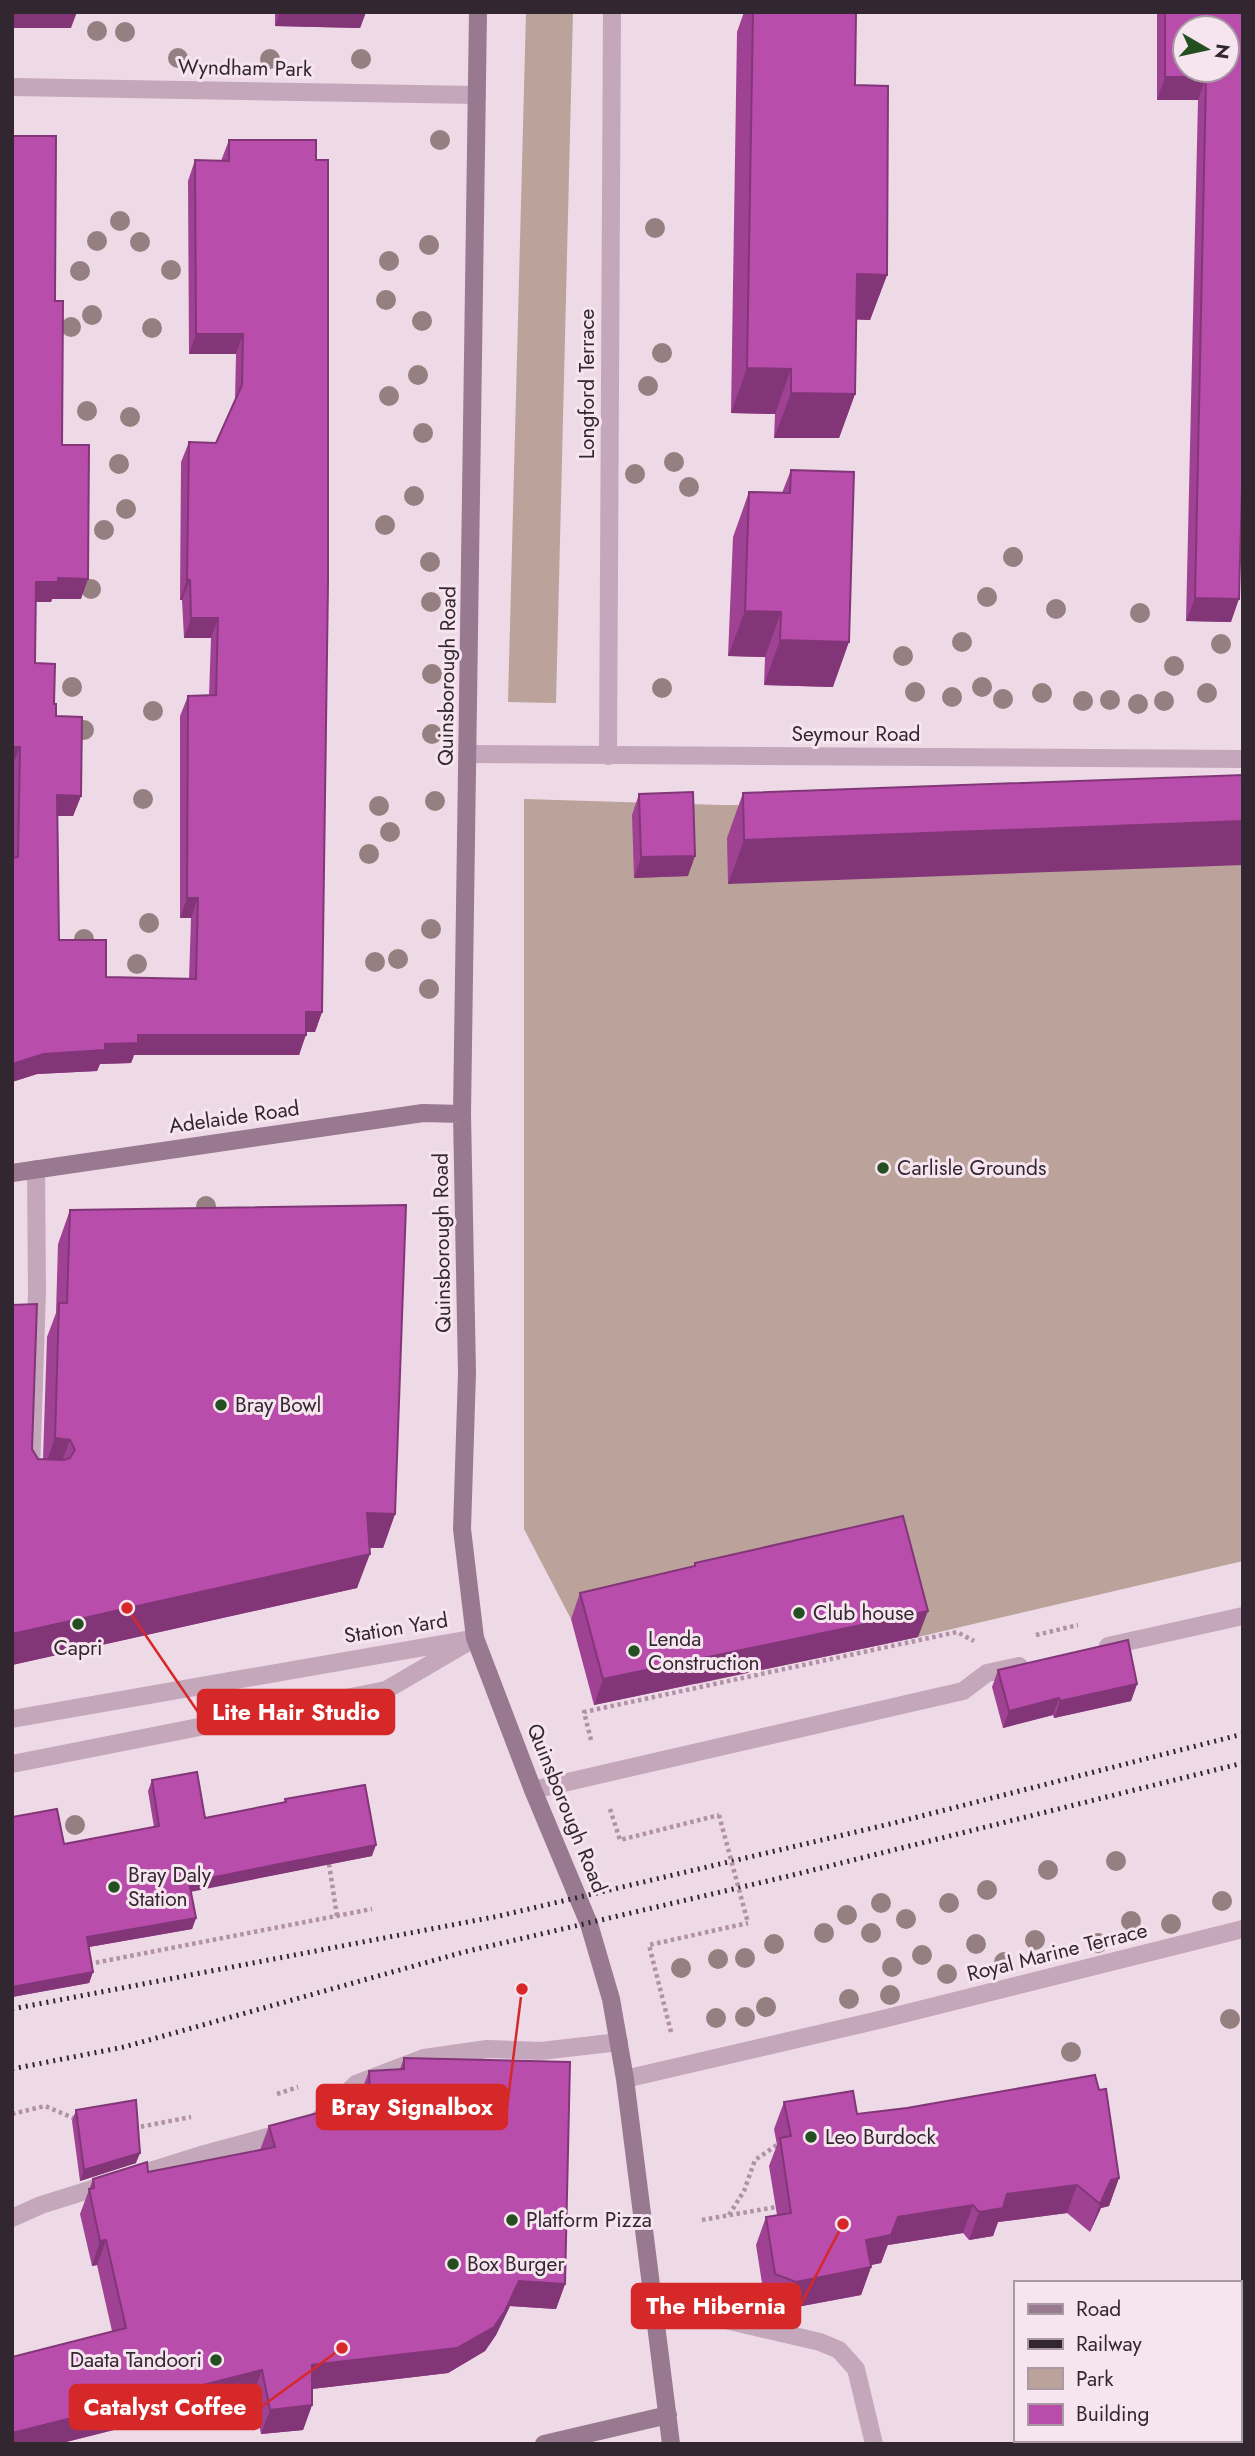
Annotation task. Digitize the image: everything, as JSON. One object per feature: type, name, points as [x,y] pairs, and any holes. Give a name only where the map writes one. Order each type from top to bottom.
[{"type":"main road","name":"Quinsborough Road","points":[[478,12],[462,1114],[467,1373],[462,1529],[475,1638],[605,1970],[620,2042],[671,2444]]},
{"type":"main road","name":"Adelaide Road","points":[[12,1173],[423,1113],[462,1114]]},
{"type":"main road","points":[[544,2444],[668,2415]]},
{"type":"street","name":"Longford Terrace","points":[[608,756],[612,12]]},
{"type":"street","name":"Wyndham Park","points":[[12,87],[477,95]]},
{"type":"street","name":"Seymour Road","points":[[468,754],[1243,759]]},
{"type":"street","points":[[36,1169],[37,1291],[31,1483],[41,1483]]},
{"type":"street","points":[[1095,1649],[1243,1616]]},
{"type":"street","name":"Station Yard","points":[[12,1719],[475,1638]]},
{"type":"street","name":"Station Yard","points":[[12,1764],[386,1690],[475,1638]]},
{"type":"street","points":[[533,1790],[963,1691],[988,1673],[1041,1661]]},
{"type":"street","name":"Royal Marine Terrace","points":[[625,2079],[883,2019],[1243,1929]]},
{"type":"street","points":[[12,2218],[41,2204],[188,2159],[313,2125],[356,2084],[424,2058],[487,2049],[541,2051],[620,2042]]},
{"type":"street","points":[[654,2307],[717,2318],[820,2342],[839,2350],[856,2369],[874,2444]]},
{"type":"path","points":[[1025,1637],[1079,1625]]},
{"type":"path","points":[[601,1775],[584,1712],[957,1633],[984,1647]]},
{"type":"path","points":[[611,1811],[620,1840],[719,1815],[748,1923],[649,1945],[680,2066]]},
{"type":"path","points":[[329,1864],[337,1916]]},
{"type":"path","points":[[80,1966],[372,1909]]},
{"type":"path","points":[[271,2096],[308,2082]]},
{"type":"path","points":[[12,2114],[45,2106],[79,2120]]},
{"type":"path","points":[[123,2128],[195,2117]]},
{"type":"path","points":[[729,2215],[744,2192],[755,2160],[777,2145]]},
{"type":"path","points":[[702,2220],[776,2207]]},
{"type":"green space","points":[[526,12],[573,12],[556,703],[508,702]]},
{"type":"green space","name":"Carlisle Grounds","points":[[524,799],[721,805],[1243,806],[1243,1561],[918,1637],[697,1684],[571,1619],[524,1529]]},
{"type":"building","points":[[753,12],[856,12],[855,85],[888,86],[887,275],[857,274],[855,394],[791,393],[791,369],[747,368]]},
{"type":"building","points":[[1165,12],[1243,12],[1243,452],[1239,599],[1195,598],[1206,84],[1241,84],[1241,14],[1171,14],[1171,77],[1165,77]]},
{"type":"building","points":[[12,136],[56,136],[55,301],[63,301],[62,445],[89,445],[88,579],[58,578],[58,582],[36,582],[35,663],[55,664],[56,716],[82,717],[81,796],[57,795],[59,940],[106,940],[106,977],[196,979],[198,898],[187,898],[188,696],[216,695],[218,618],[191,618],[190,580],[187,580],[189,442],[216,443],[242,385],[243,334],[196,334],[195,160],[229,161],[229,140],[316,140],[316,160],[328,160],[328,582],[322,1012],[306,1012],[306,1035],[138,1035],[138,1043],[105,1044],[105,1050],[44,1054],[12,1064],[12,858],[18,857],[20,747],[12,747]]},
{"type":"building","points":[[791,470],[854,472],[849,642],[780,640],[781,612],[745,611],[749,492],[790,493]]},
{"type":"building","points":[[1243,775],[1243,821],[744,840],[743,793]]},
{"type":"building","points":[[693,792],[695,856],[641,857],[639,794]]},
{"type":"building","name":"Bray Bowl","points":[[406,1205],[395,1514],[367,1513],[370,1554],[12,1634],[12,1305],[37,1304],[32,1449],[38,1459],[70,1458],[75,1450],[70,1440],[55,1438],[59,1303],[67,1303],[70,1210]]},
{"type":"building","points":[[903,1516],[928,1611],[603,1679],[580,1593],[695,1566],[695,1563]]},
{"type":"building","points":[[1128,1640],[1137,1684],[1060,1701],[1059,1698],[1009,1711],[998,1670]]},
{"type":"building","points":[[197,1772],[205,1818],[286,1802],[285,1799],[365,1785],[376,1845],[189,1882],[196,1918],[87,1937],[93,1972],[12,1987],[12,1817],[57,1809],[64,1844],[159,1826],[152,1780]]},
{"type":"building","points":[[404,2058],[570,2062],[565,2284],[519,2281],[494,2327],[457,2348],[312,2365],[312,2405],[270,2410],[262,2370],[12,2433],[12,2357],[126,2328],[106,2240],[100,2241],[89,2189],[94,2188],[93,2179],[147,2162],[148,2172],[275,2147],[269,2126],[370,2096],[369,2071],[404,2069]]},
{"type":"building","points":[[1095,2075],[1099,2090],[1106,2089],[1119,2178],[1111,2180],[1100,2204],[1077,2185],[1007,2194],[1003,2208],[979,2212],[973,2205],[898,2217],[891,2235],[866,2240],[871,2267],[796,2282],[775,2274],[766,2217],[791,2213],[780,2138],[791,2136],[784,2102],[853,2091],[857,2114],[907,2108]]},
{"type":"building","points":[[136,2100],[140,2153],[84,2170],[76,2110]]},
{"type":"railway","points":[[12,2009],[499,1916],[894,1823],[1243,1734]]},
{"type":"railway","points":[[12,2069],[124,2047],[464,1952],[789,1876],[1243,1763]]},
{"type":"place","name":"Carlisle Grounds","points":[[883,1168]]},
{"type":"place","name":"Bray Bowl","points":[[221,1405]]},
{"type":"place","name":"Lite Hair Studio","points":[[127,1608]]},
{"type":"place","name":"Club house","points":[[799,1613]]},
{"type":"place","name":"Capri","points":[[78,1624]]},
{"type":"place","name":"Lenda Construction","points":[[634,1651]]},
{"type":"place","name":"Bray Daly Station","points":[[114,1887]]},
{"type":"place","name":"Bray Signalbox","points":[[522,1989]]},
{"type":"place","name":"Leo Burdock","points":[[811,2137]]},
{"type":"place","name":"Platform Pizza","points":[[512,2220]]},
{"type":"place","name":"The Hibernia","points":[[843,2224]]},
{"type":"place","name":"Box Burger","points":[[453,2264]]},
{"type":"place","name":"Catalyst Coffee","points":[[342,2348]]},
{"type":"place","name":"Daata Tandoori","points":[[216,2360]]}]
